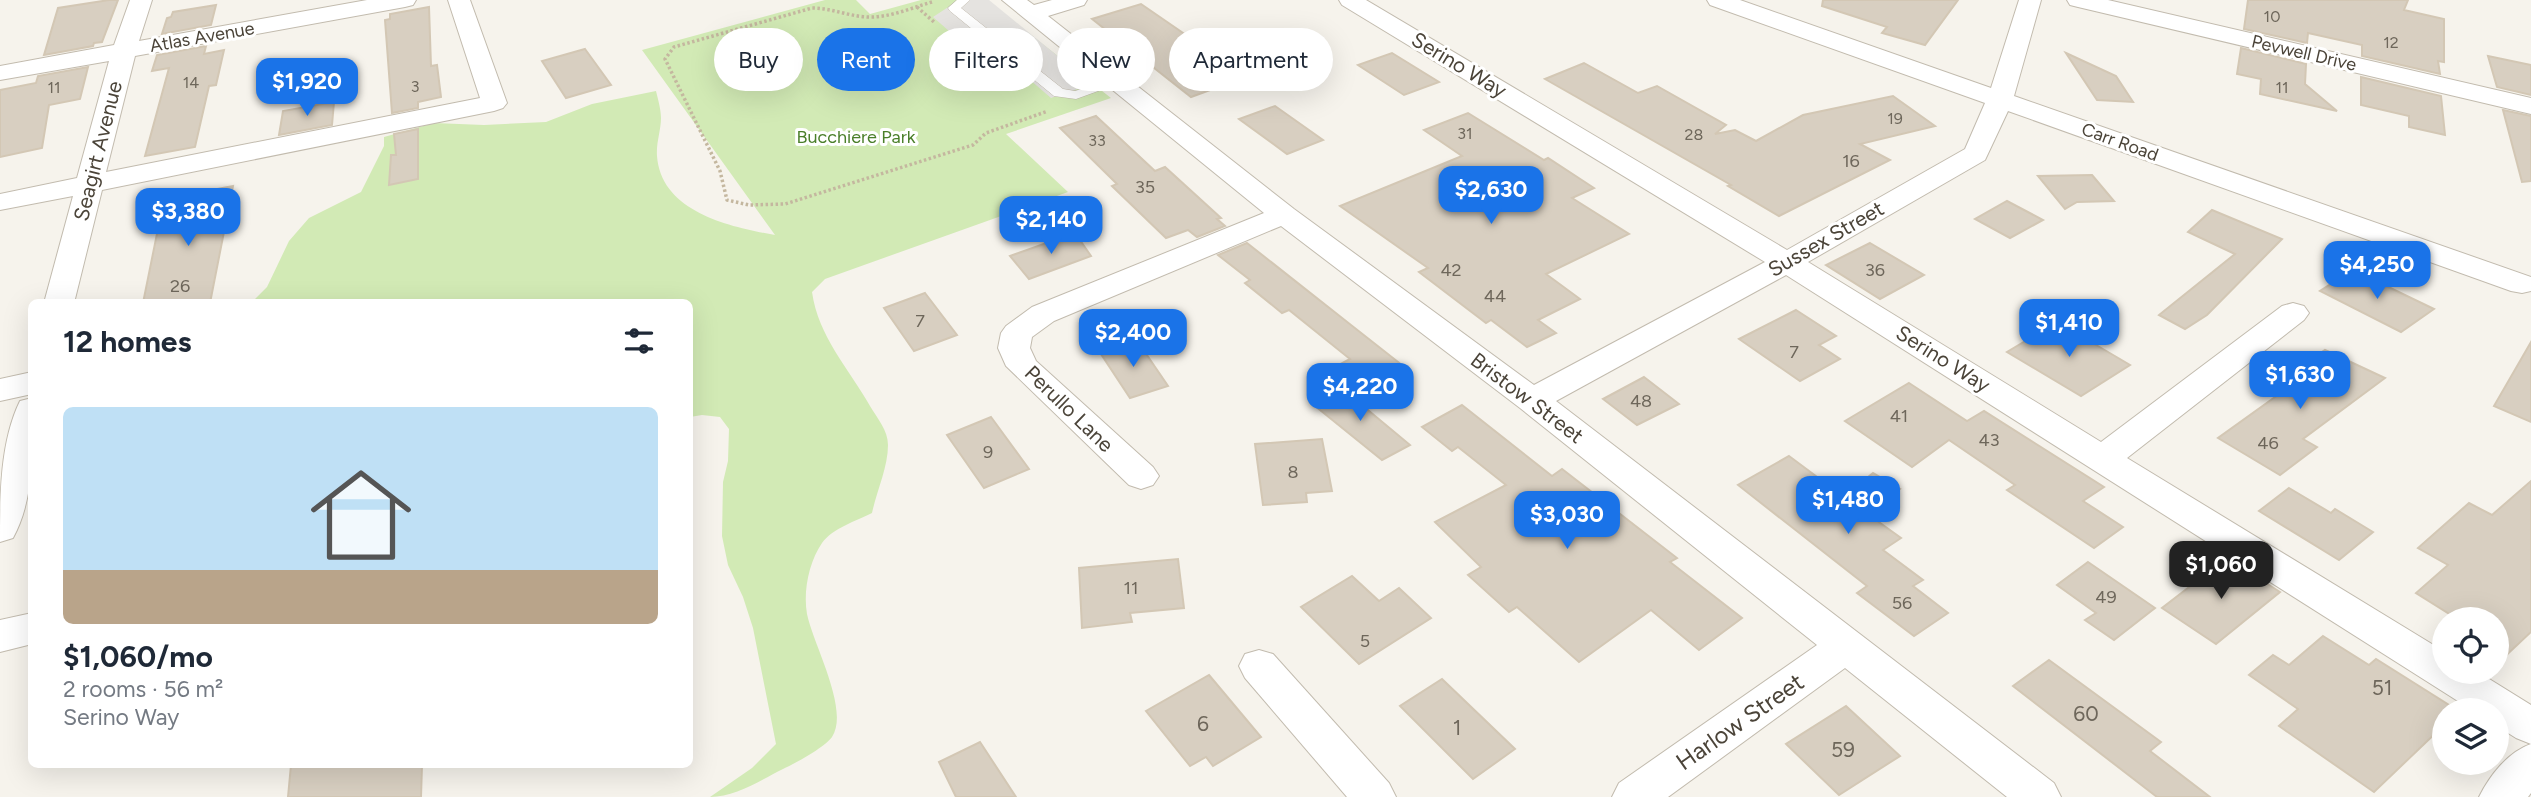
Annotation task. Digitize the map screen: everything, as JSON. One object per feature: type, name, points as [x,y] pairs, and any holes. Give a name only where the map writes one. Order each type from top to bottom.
[{"type":"street","name":"Seagirt Avenue","points":[[60,299],[124,51],[141,0]]},
{"type":"street","name":"Atlas Avenue","points":[[0,73],[405,0]]},
{"type":"street","points":[[0,202],[494,103],[458,0]]},
{"type":"street","points":[[1022,7],[1076,0]]},
{"type":"street","name":"Serino Way","points":[[1350,0],[1787,262],[2531,726]]},
{"type":"street","name":"Carr Road","points":[[1718,0],[2522,284]]},
{"type":"street","name":"Sussex Street","points":[[1532,400],[1787,262],[1976,154],[2000,99],[2030,0]]},
{"type":"street","name":"Pevwell Drive","points":[[2078,0],[2531,106]]},
{"type":"street","name":"Bristow Street","points":[[1022,7],[1057,35]]},
{"type":"street","name":"Bristow Street","points":[[1127,91],[1284,215],[1532,400],[2039,797]]},
{"type":"street","name":"Perullo Lane","points":[[1141,476],[1022,366],[1014,348],[1017,333],[1043,314],[1284,215]]},
{"type":"street","points":[[2102,459],[2293,313]]},
{"type":"street","points":[[0,390],[28,384]]},
{"type":"street","points":[[0,528],[28,424]]},
{"type":"street","points":[[0,636],[28,629]]},
{"type":"street","name":"Harlow Street","points":[[1634,797],[1846,646]]},
{"type":"street","points":[[1259,666],[1374,797]]},
{"type":"street","points":[[2501,797],[2531,762]]},
{"type":"lane","points":[[964,0],[954,8],[1059,93],[1076,95],[1088,91]]},
{"type":"path","points":[[938,0],[889,15],[865,17],[831,8],[812,8],[674,47],[665,59],[720,171],[727,200],[749,205],[785,204],[973,145],[986,133],[1049,111]]},
{"type":"green space","name":"Bucchiere Park","points":[[825,0],[856,0],[870,14],[921,0],[987,0],[1022,28],[929,28],[929,91],[1043,91],[1043,44],[1057,55],[1057,91],[1102,91],[1111,98],[1006,134],[1068,192],[825,279],[812,292],[815,308],[827,338],[882,424],[888,445],[872,513],[845,525],[822,543],[808,577],[807,614],[834,694],[836,725],[828,741],[802,759],[738,791],[710,797],[752,768],[776,744],[753,628],[743,597],[728,565],[722,536],[723,482],[728,461],[729,429],[720,417],[693,416],[693,299],[255,299],[267,287],[289,241],[309,218],[361,192],[384,146],[384,137],[434,123],[484,125],[546,122],[592,104],[656,91],[661,118],[657,156],[661,175],[671,191],[701,214],[738,227],[775,235],[642,50],[714,30],[714,91],[803,91],[803,28],[723,28]]},
{"type":"shaded area","points":[[959,0],[989,0],[1023,28],[946,28],[933,17]]},
{"type":"shaded area","points":[[1043,44],[1057,55],[1057,91],[1072,91],[1051,98],[1043,91]]},
{"type":"building","points":[[118,0],[102,42],[44,55],[58,8]]},
{"type":"building","points":[[1823,0],[1958,0],[1925,45],[1882,33],[1887,27],[1822,6]]},
{"type":"building","points":[[2248,0],[2408,0],[2404,10],[2444,19],[2444,62],[2438,61],[2440,74],[2362,56],[2362,45],[2308,33],[2307,43],[2244,29]]},
{"type":"building","points":[[1141,4],[1176,28],[1169,28],[1169,80],[1155,69],[1155,28],[1103,28],[1092,19]]},
{"type":"building","points":[[216,5],[211,25],[162,34],[167,18],[171,17],[173,12]]},
{"type":"building","points":[[429,7],[431,66],[437,65],[441,97],[418,102],[418,108],[392,113],[385,20],[390,19],[390,14]]},
{"type":"building","points":[[206,46],[204,54],[224,50],[216,85],[209,86],[195,147],[145,156],[169,68],[152,71],[157,55]]},
{"type":"building","points":[[2241,48],[2306,64],[2305,84],[2337,111],[2260,94],[2261,79],[2237,74]]},
{"type":"building","points":[[585,49],[611,85],[566,98],[542,61]]},
{"type":"building","points":[[1392,53],[1439,82],[1404,95],[1358,65]]},
{"type":"building","points":[[2066,53],[2116,76],[2133,102],[2097,100]]},
{"type":"building","points":[[2488,56],[2531,65],[2531,95],[2497,87]]},
{"type":"building","points":[[1584,63],[1638,93],[1657,86],[1726,125],[1715,134],[1735,130],[1756,141],[1803,115],[1893,96],[1935,126],[1860,144],[1890,160],[1779,216],[1728,186],[1731,185],[1545,79]]},
{"type":"building","points":[[88,67],[80,99],[49,105],[42,148],[0,157],[0,90],[36,83],[38,76]]},
{"type":"building","points":[[2361,77],[2441,96],[2445,135],[2409,127],[2409,116],[2361,105]]},
{"type":"building","points":[[1183,91],[1207,91],[1191,97]]},
{"type":"building","points":[[334,102],[332,125],[279,135],[283,111]]},
{"type":"building","points":[[1275,106],[1323,140],[1287,154],[1239,119]]},
{"type":"building","points":[[2503,110],[2531,116],[2531,181],[2522,182]]},
{"type":"building","points":[[1468,113],[1544,160],[1548,158],[1594,188],[1572,198],[1629,234],[1546,274],[1580,299],[1538,320],[1556,333],[1527,347],[1491,320],[1486,323],[1419,272],[1428,268],[1340,206],[1462,156],[1424,130]]},
{"type":"building","points":[[1096,116],[1155,171],[1165,167],[1221,218],[1217,219],[1225,226],[1197,237],[1188,230],[1166,238],[1112,186],[1117,184],[1060,128]]},
{"type":"building","points":[[418,129],[418,179],[389,185],[391,155],[396,155],[394,134]]},
{"type":"building","points":[[2092,175],[2114,201],[2077,202],[2065,209],[2038,176]]},
{"type":"building","points":[[233,186],[211,299],[144,299],[164,199]]},
{"type":"building","points":[[2007,201],[2043,220],[2010,238],[1975,219]]},
{"type":"building","points":[[2212,210],[2282,239],[2207,315],[2185,329],[2159,315],[2235,254],[2188,232]]},
{"type":"building","points":[[1075,233],[1091,256],[1029,279],[1010,256]]},
{"type":"building","points":[[1247,243],[1407,369],[1364,391],[1335,367],[1350,359],[1289,310],[1282,313],[1245,283],[1250,280],[1218,255]]},
{"type":"building","points":[[1870,243],[1924,275],[1880,299],[1826,265]]},
{"type":"building","points":[[2353,270],[2434,309],[2401,332],[2320,291]]},
{"type":"building","points":[[925,293],[957,335],[914,351],[884,308]]},
{"type":"building","points":[[1796,310],[1836,336],[1819,345],[1840,359],[1800,381],[1739,339]]},
{"type":"building","points":[[2057,322],[2130,365],[2081,396],[2007,352]]},
{"type":"building","points":[[1136,339],[1168,386],[1130,398],[1099,351]]},
{"type":"building","points":[[2531,342],[2531,422],[2494,406]]},
{"type":"building","points":[[2325,350],[2385,378],[2303,439],[2317,447],[2280,475],[2218,438],[2282,392],[2272,386]]},
{"type":"building","points":[[1644,377],[1679,404],[1637,425],[1603,399]]},
{"type":"building","points":[[1909,383],[1967,421],[1984,411],[2104,487],[2083,501],[2123,527],[2094,548],[2007,490],[2015,485],[1949,440],[1912,467],[1845,421]]},
{"type":"building","points":[[1339,386],[1410,445],[1382,460],[1310,402]]},
{"type":"building","points":[[1462,405],[1552,476],[1562,469],[1677,558],[1670,562],[1742,618],[1699,650],[1651,610],[1579,662],[1517,607],[1509,612],[1468,575],[1481,567],[1435,522],[1506,485],[1458,447],[1452,451],[1422,427]]},
{"type":"building","points":[[991,417],[1029,469],[984,488],[947,435]]},
{"type":"building","points":[[1322,439],[1332,491],[1306,493],[1307,502],[1263,505],[1255,444]]},
{"type":"building","points":[[1789,456],[1844,497],[1873,473],[1900,489],[1869,515],[1901,538],[1883,550],[1923,580],[1913,586],[1948,613],[1914,636],[1857,593],[1867,586],[1738,485]]},
{"type":"building","points":[[2531,481],[2531,632],[2509,653],[2509,607],[2438,607],[2416,593],[2448,565],[2418,548],[2469,503],[2492,515]]},
{"type":"building","points":[[2289,488],[2331,513],[2335,509],[2373,532],[2339,560],[2259,511]]},
{"type":"building","points":[[2227,558],[2280,592],[2216,644],[2162,608]]},
{"type":"building","points":[[1178,559],[1184,608],[1130,613],[1132,622],[1082,628],[1079,568]]},
{"type":"building","points":[[2088,562],[2155,608],[2114,640],[2085,620],[2096,613],[2057,585]]},
{"type":"building","points":[[1352,576],[1379,601],[1399,588],[1431,618],[1359,664],[1301,607]]},
{"type":"building","points":[[2323,636],[2369,665],[2376,659],[2438,698],[2432,698],[2432,736],[2374,792],[2279,726],[2298,709],[2249,675],[2273,655],[2289,665]]},
{"type":"building","points":[[2049,660],[2161,742],[2150,751],[2210,797],[2157,797],[2013,686]]},
{"type":"building","points":[[1209,675],[1261,737],[1213,766],[1206,757],[1190,766],[1146,711]]},
{"type":"building","points":[[1442,679],[1515,749],[1473,779],[1400,706]]},
{"type":"building","points":[[1846,706],[1900,756],[1839,795],[1786,744]]},
{"type":"building","points":[[980,742],[1016,797],[956,797],[939,762]]},
{"type":"building","points":[[291,768],[422,768],[421,797],[288,797]]}]
